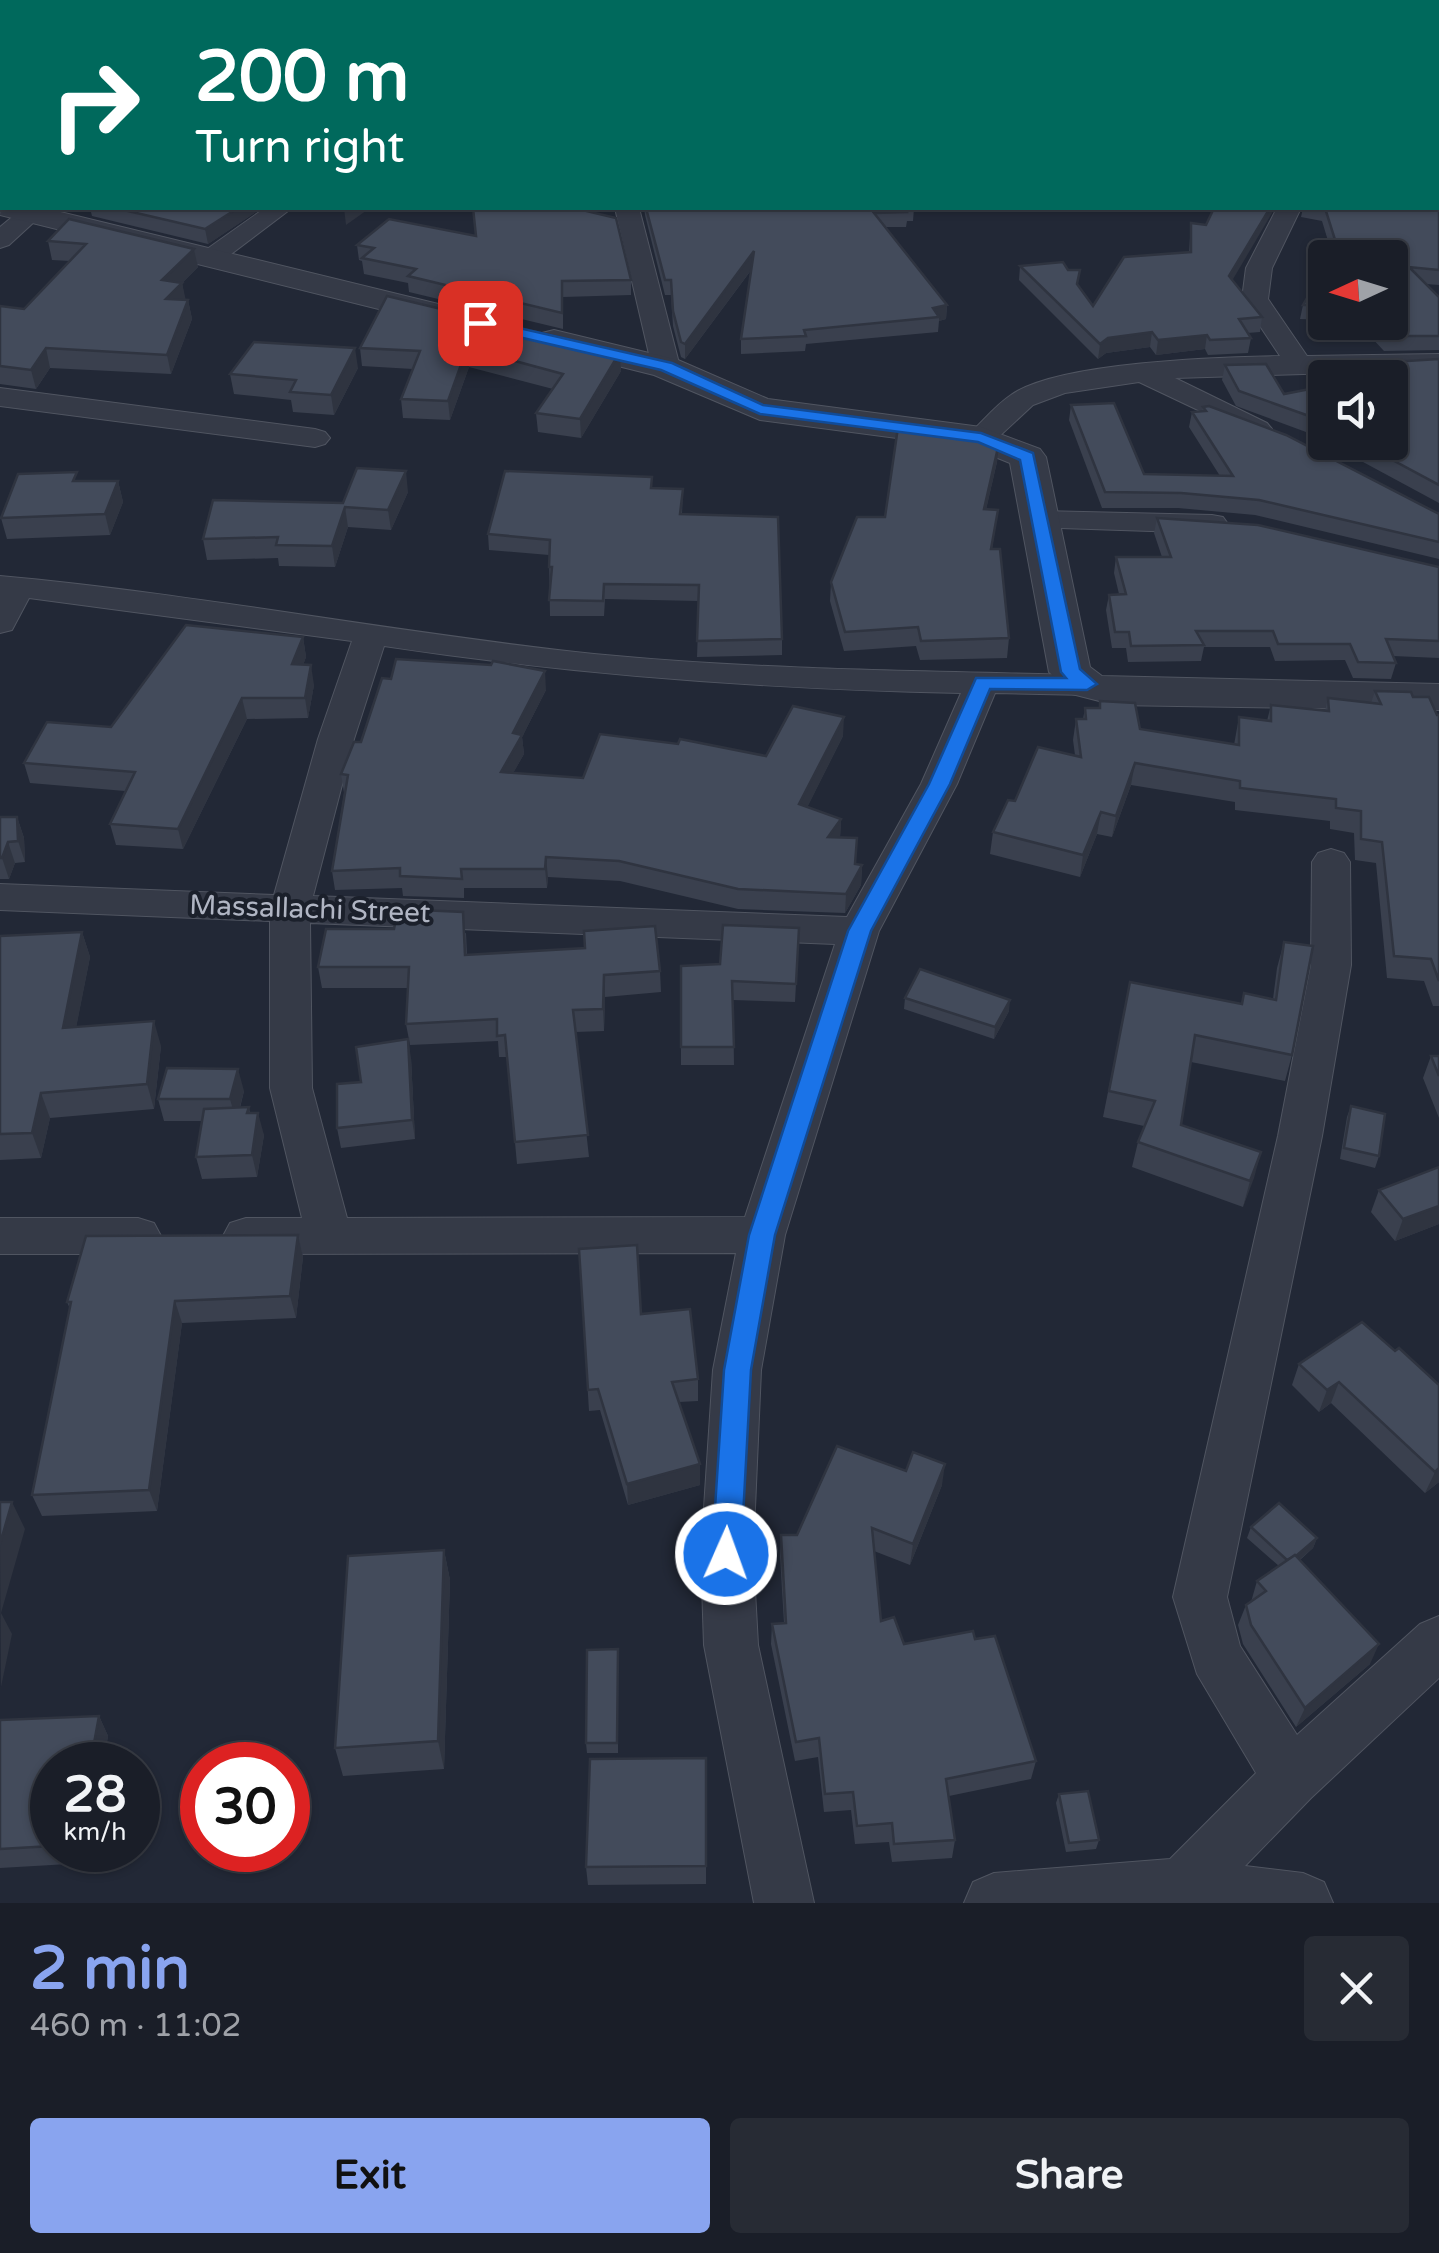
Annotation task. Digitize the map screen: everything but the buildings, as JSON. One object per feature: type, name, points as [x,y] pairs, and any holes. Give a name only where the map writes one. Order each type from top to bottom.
[{"type":"street","points":[[0,240],[19,210]]},
{"type":"street","points":[[24,210],[209,259],[480,323]]},
{"type":"street","points":[[209,259],[277,210]]},
{"type":"street","points":[[1288,210],[1259,268],[1255,298],[1299,364]]},
{"type":"street","points":[[596,216],[630,216],[666,367]]},
{"type":"street","points":[[518,332],[666,367],[760,409],[981,438],[1028,457],[1070,672],[1087,684]]},
{"type":"street","points":[[981,438],[1023,399],[1059,386],[1206,366],[1439,362]]},
{"type":"street","points":[[1144,374],[1237,422],[1294,440]]},
{"type":"street","points":[[0,398],[315,438]]},
{"type":"street","points":[[1041,520],[1178,521],[1236,526]]},
{"type":"street","points":[[0,624],[9,586],[372,632],[527,656],[745,678],[1087,684],[1116,692],[1439,697]]},
{"type":"street","points":[[329,1236],[290,1088],[290,908],[336,739],[372,632]]},
{"type":"street","points":[[784,1903],[731,1645],[726,1554],[738,1370],[762,1235],[859,931],[939,784],[983,682]]},
{"type":"street","points":[[1291,1778],[1216,1656],[1200,1597],[1292,1175],[1331,965],[1330,862]]},
{"type":"street","name":"Massallachi Street","points":[[0,897],[859,931]]},
{"type":"street","points":[[0,1236],[762,1235]]},
{"type":"street","points":[[1183,1888],[1291,1778],[1439,1642]]},
{"type":"street","points":[[994,1903],[1183,1888],[1302,1903]]},
{"type":"route","points":[[480,323],[666,367],[760,409],[981,438],[1028,457],[1070,672],[1087,684],[983,682],[939,784],[859,931],[762,1235],[738,1370],[726,1554]]}]
